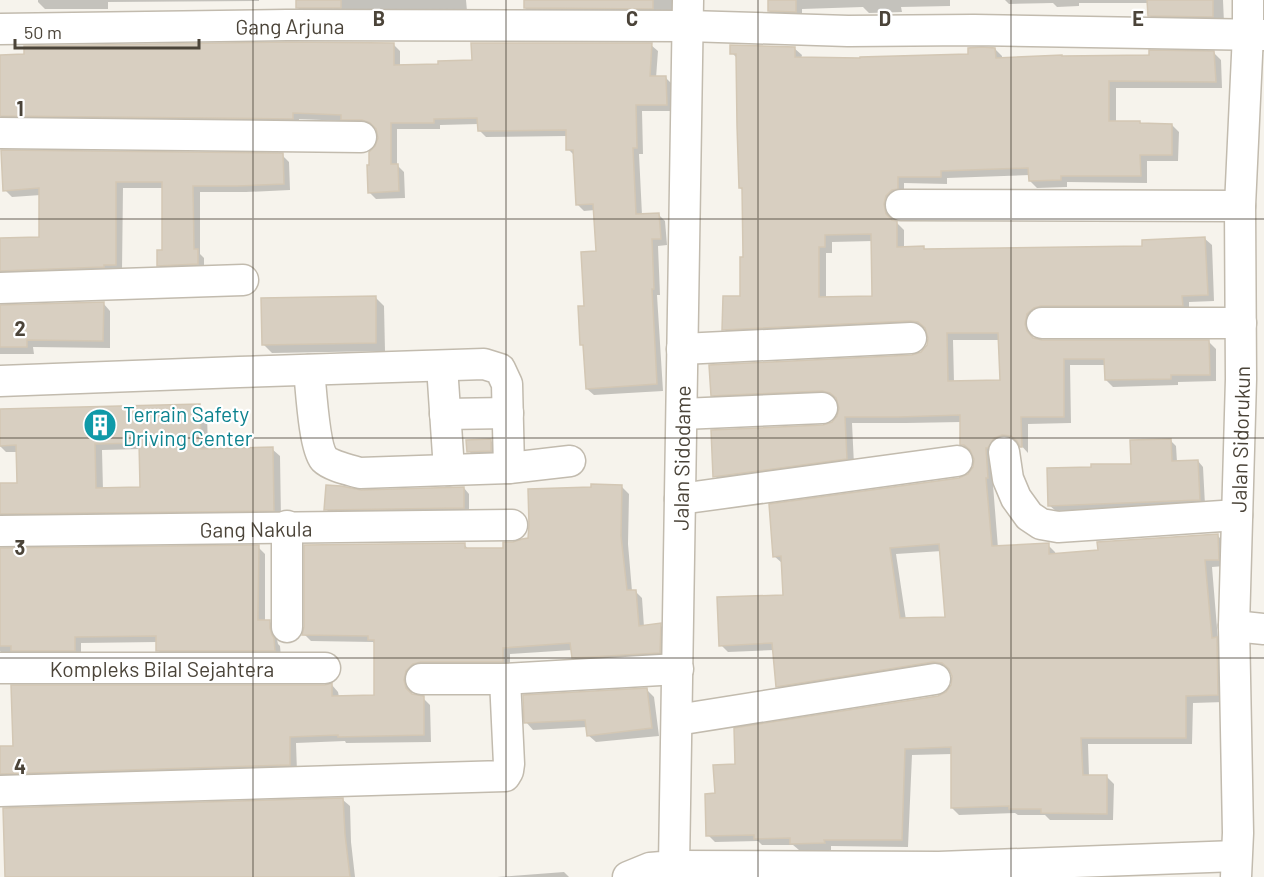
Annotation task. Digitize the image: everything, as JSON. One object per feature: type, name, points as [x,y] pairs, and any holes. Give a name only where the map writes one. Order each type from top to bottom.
[{"type":"street","name":"Jalan Sidorukun","points":[[1244,851],[1234,626],[1237,515],[1252,379],[1241,324],[1252,261],[1240,206],[1256,35],[1248,0]]},
{"type":"street","name":"Gang Arjuna","points":[[0,29],[287,12],[688,13],[848,31],[974,30],[1256,35]]},
{"type":"street","name":"Jalan Sidodame","points":[[674,866],[688,13]]},
{"type":"street","points":[[0,133],[361,137]]},
{"type":"street","points":[[901,205],[1240,206]]},
{"type":"street","points":[[0,288],[243,280]]},
{"type":"street","points":[[1042,323],[1241,324]]},
{"type":"street","points":[[682,349],[911,338]]},
{"type":"street","points":[[0,381],[484,364],[500,369],[507,384],[509,468]]},
{"type":"street","points":[[442,366],[449,470]]},
{"type":"street","points":[[309,370],[318,447],[325,460],[338,466],[360,473],[509,468],[570,461]]},
{"type":"street","points":[[681,414],[822,408]]},
{"type":"street","points":[[445,414],[508,413]]},
{"type":"street","points":[[1004,452],[1008,479],[1016,498],[1029,516],[1041,524],[1058,526],[1237,515]]},
{"type":"street","points":[[680,499],[957,461]]},
{"type":"street","name":"Gang Nakula","points":[[0,531],[512,525]]},
{"type":"street","points":[[287,526],[287,627]]},
{"type":"street","points":[[1234,626],[1264,629]]},
{"type":"street","name":"Kompleks Bilal Sejahtera","points":[[0,668],[325,669]]},
{"type":"street","points":[[421,679],[505,679],[678,669]]},
{"type":"street","points":[[0,791],[505,776],[509,764],[505,679]]},
{"type":"street","points":[[677,720],[935,679]]},
{"type":"street","points":[[628,877],[650,868],[674,866],[937,872],[1244,851]]},
{"type":"building","points":[[296,0],[341,0],[341,8],[296,8]]},
{"type":"building","points":[[524,0],[653,0],[653,9],[524,8]]},
{"type":"building","points":[[768,0],[796,0],[796,12],[768,11]]},
{"type":"building","points":[[1147,0],[1213,0],[1213,17],[1148,16]]},
{"type":"building","points":[[287,42],[394,43],[394,65],[438,64],[438,61],[472,60],[471,43],[652,43],[650,76],[666,76],[667,105],[636,105],[637,148],[633,148],[636,214],[659,213],[661,239],[652,239],[657,384],[586,389],[578,306],[584,306],[581,252],[596,251],[593,204],[576,205],[573,150],[566,150],[566,130],[478,131],[477,118],[434,119],[434,123],[391,123],[391,164],[398,164],[399,191],[368,193],[367,165],[369,165],[369,152],[375,146],[378,138],[376,129],[370,123],[362,120],[341,120],[341,115],[293,113],[293,119],[0,116],[0,55],[24,54],[24,46]]},
{"type":"building","points":[[730,45],[795,47],[795,57],[860,58],[968,54],[968,48],[982,47],[995,48],[996,58],[1149,55],[1149,50],[1214,51],[1216,82],[1109,81],[1109,121],[1172,124],[1172,155],[1140,155],[1141,176],[1061,176],[1061,180],[1029,181],[1028,168],[941,171],[941,177],[898,177],[898,189],[892,190],[886,196],[884,204],[886,214],[892,220],[897,221],[897,247],[924,246],[924,249],[1142,246],[1142,240],[1205,237],[1208,295],[1182,296],[1183,306],[1041,306],[1027,314],[1025,324],[1033,338],[1042,340],[1209,340],[1210,375],[1171,375],[1171,379],[1105,380],[1104,359],[1064,359],[1064,417],[1021,417],[1022,447],[1011,436],[1002,435],[994,438],[986,448],[988,478],[986,478],[992,546],[1049,543],[1049,554],[1098,550],[1097,542],[1218,534],[1219,560],[1205,560],[1212,638],[1217,637],[1218,695],[1186,696],[1186,738],[1081,738],[1083,775],[1107,775],[1107,814],[1041,813],[1041,809],[1009,809],[1009,806],[951,808],[951,747],[905,749],[902,840],[824,840],[825,843],[790,844],[790,838],[754,839],[754,835],[706,836],[705,794],[715,793],[713,765],[735,764],[734,728],[938,696],[946,692],[951,685],[952,676],[949,669],[942,663],[933,662],[776,687],[772,643],[719,646],[717,597],[783,595],[781,556],[773,557],[769,504],[959,478],[968,474],[973,467],[974,459],[970,450],[960,445],[960,415],[845,417],[847,459],[713,477],[711,430],[823,425],[832,422],[839,408],[836,398],[822,391],[711,396],[709,365],[912,355],[921,352],[927,345],[928,338],[925,328],[918,322],[910,321],[722,330],[723,296],[740,296],[740,257],[743,257],[736,54],[730,54]],"holes":[[[871,234],[872,296],[819,297],[819,247],[825,247],[825,235]],[[947,333],[998,333],[1000,380],[948,381]],[[939,544],[945,617],[900,618],[890,548]]]},
{"type":"building","points":[[1,150],[283,153],[284,184],[193,186],[194,249],[198,249],[198,264],[157,266],[157,250],[162,250],[162,182],[116,182],[116,265],[0,271],[0,238],[39,237],[39,188],[3,191]]},
{"type":"building","points":[[376,296],[376,343],[262,345],[261,298]]},
{"type":"building","points":[[104,302],[103,341],[27,340],[27,347],[0,347],[0,305]]},
{"type":"building","points":[[200,404],[201,449],[273,447],[274,511],[0,514],[0,483],[17,483],[16,445],[0,446],[0,409]],"holes":[[[139,443],[140,487],[96,488],[95,444]]]},
{"type":"building","points":[[491,439],[491,451],[467,452],[466,440]]},
{"type":"building","points":[[1171,439],[1172,461],[1198,460],[1200,500],[1048,506],[1047,468],[1091,467],[1091,464],[1131,464],[1130,440]]},
{"type":"building","points":[[591,484],[622,485],[621,536],[627,590],[636,590],[639,626],[661,623],[660,653],[572,658],[570,643],[503,648],[503,662],[421,662],[413,664],[406,671],[404,680],[406,688],[412,694],[424,696],[424,735],[290,737],[290,765],[0,774],[0,746],[13,746],[11,685],[325,685],[332,683],[332,696],[374,695],[374,640],[368,640],[368,636],[302,635],[304,627],[304,545],[465,543],[465,548],[503,548],[503,542],[528,538],[528,489],[591,487]]},
{"type":"building","points":[[326,485],[361,490],[464,487],[464,508],[324,510]]},
{"type":"building","points":[[259,545],[258,620],[270,620],[275,651],[156,651],[156,636],[75,637],[75,651],[11,651],[11,646],[0,646],[0,548]]},
{"type":"building","points":[[647,688],[652,728],[587,736],[585,720],[524,723],[523,695]]},
{"type":"building","points":[[343,798],[350,877],[5,877],[3,808]]},
{"type":"place","name":"Terrain Safety Driving Center","points":[[100,425]]}]
